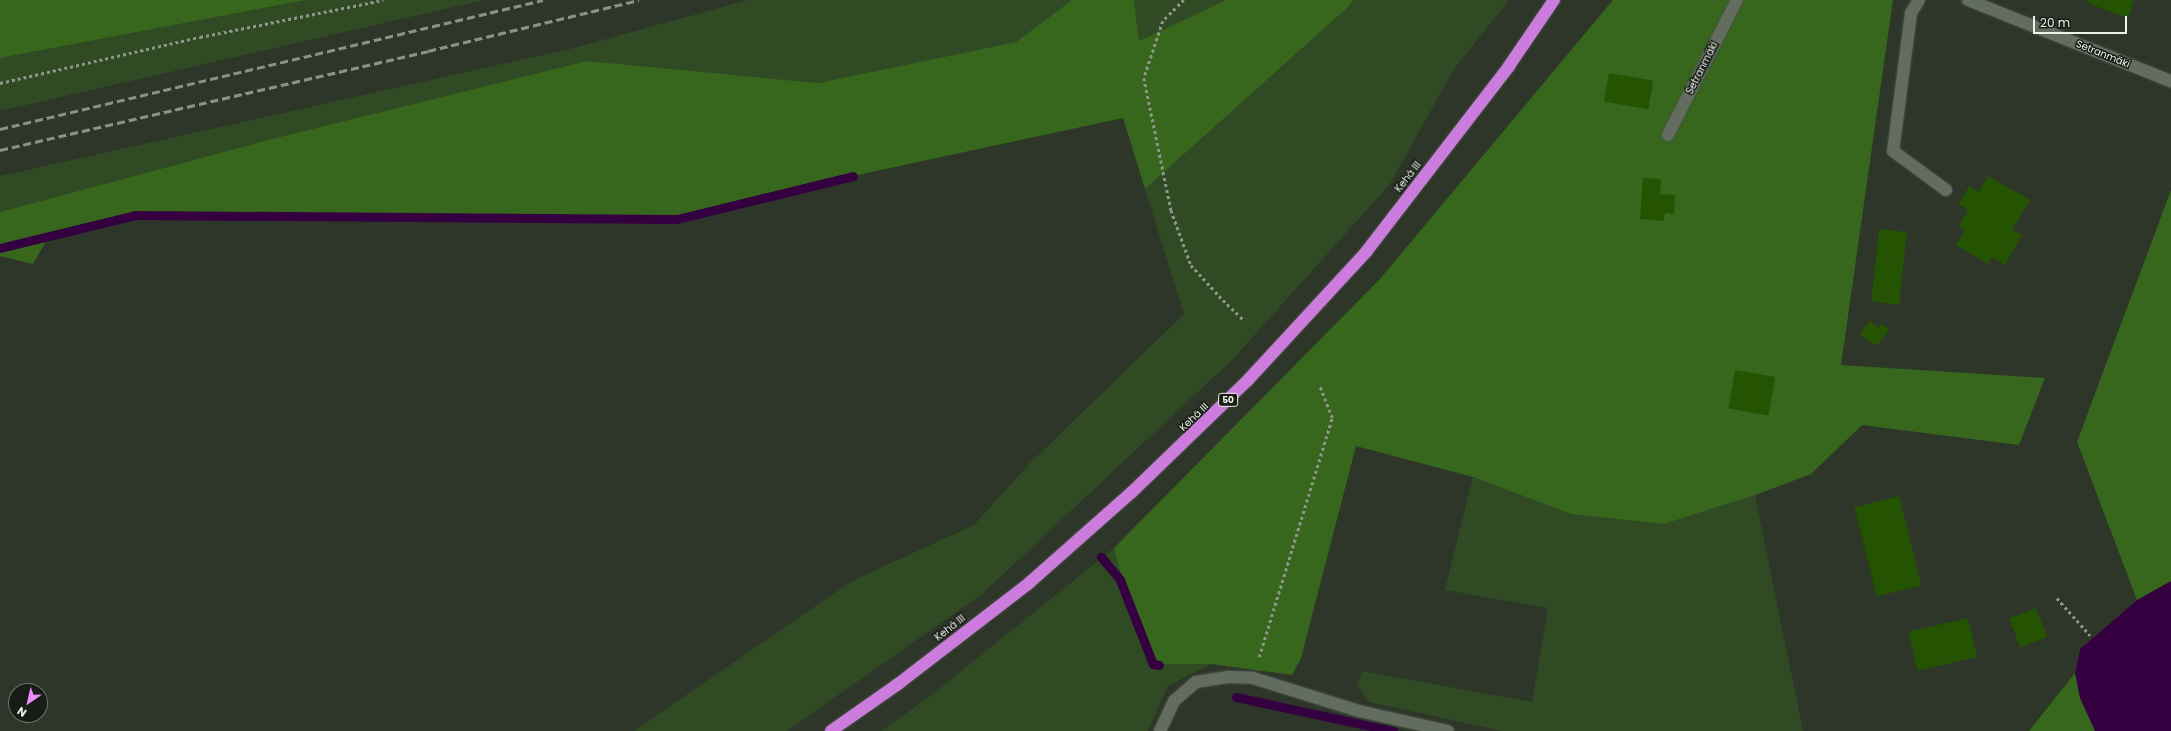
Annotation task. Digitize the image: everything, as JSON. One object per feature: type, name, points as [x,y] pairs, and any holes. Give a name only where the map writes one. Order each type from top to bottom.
[{"type":"highway","name":"Kehä III","points":[[831,731],[898,684],[1029,583],[1132,492],[1248,380],[1366,252],[1509,66],[1554,0]]},
{"type":"street","name":"Setranmäki","points":[[1668,135],[1737,0]]},
{"type":"street","points":[[1919,0],[1911,13],[1893,151],[1946,190]]},
{"type":"street","name":"Setranmäki","points":[[1968,0],[2171,80]]},
{"type":"street","points":[[1160,731],[1174,701],[1196,682],[1229,677],[1253,678],[1359,711],[1448,731]]},
{"type":"path","points":[[0,83],[200,37],[383,0]]},
{"type":"path","points":[[1184,0],[1163,21],[1144,78],[1171,210],[1191,265],[1223,300],[1245,321]]},
{"type":"path","points":[[1253,678],[1332,418],[1320,387]]},
{"type":"path","points":[[2057,598],[2090,635]]},
{"type":"green space","points":[[0,0],[306,0],[0,58]]},
{"type":"green space","points":[[306,0],[484,0],[0,111],[0,58]]},
{"type":"green space","points":[[748,0],[1072,0],[1016,42],[818,83],[587,61],[268,140],[0,212],[0,176],[570,49]]},
{"type":"green space","points":[[1072,0],[1134,0],[1139,41],[1226,0],[1353,0],[1347,8],[1145,189],[1123,118],[853,176],[677,219],[312,214],[135,215],[49,236],[33,264],[0,256],[0,212],[268,140],[587,61],[818,83],[1016,42]]},
{"type":"green space","points":[[1134,0],[1226,0],[1139,41]]},
{"type":"green space","points":[[1353,0],[1509,0],[1454,69],[1390,184],[1234,358],[982,594],[787,731],[634,731],[852,581],[974,525],[1030,463],[1184,314],[1145,189],[1347,8]]},
{"type":"green space","points":[[1613,0],[1893,0],[1841,365],[2045,378],[2019,445],[1862,425],[1811,474],[1755,495],[1664,524],[1571,514],[1473,477],[1356,446],[1301,658],[1292,675],[1211,664],[1153,664],[1135,630],[1114,548],[1380,279]]},
{"type":"green space","points":[[2171,190],[2171,731],[2029,731],[2075,673],[2080,649],[2137,600],[2077,442]]},
{"type":"green space","points":[[1473,477],[1571,514],[1664,524],[1755,495],[1803,731],[1502,731],[1369,702],[1357,685],[1362,671],[1532,702],[1548,608],[1445,590]]},
{"type":"green space","points":[[1114,548],[1135,630],[1153,663],[1211,664],[1168,686],[1148,731],[881,731],[929,697]]},
{"type":"shaded area","points":[[2171,581],[2171,731],[2095,731],[2080,698],[2075,673],[2080,649],[2137,600]]},
{"type":"building","points":[[2088,0],[2134,0],[2128,18],[2087,3]]},
{"type":"building","points":[[1609,73],[1653,81],[1648,109],[1604,102]]},
{"type":"building","points":[[1988,176],[2030,200],[2012,230],[2022,235],[2005,265],[1992,257],[1988,264],[1956,245],[1965,230],[1959,226],[1968,210],[1959,204],[1969,186],[1979,192]]},
{"type":"building","points":[[1643,178],[1661,179],[1660,194],[1675,195],[1674,214],[1665,213],[1664,221],[1640,219]]},
{"type":"building","points":[[1879,229],[1907,232],[1899,305],[1871,302]]},
{"type":"building","points":[[1870,321],[1879,328],[1882,324],[1890,330],[1876,346],[1860,334]]},
{"type":"building","points":[[1735,370],[1775,377],[1769,416],[1728,408]]},
{"type":"building","points":[[1899,496],[1921,585],[1877,596],[1854,507]]},
{"type":"building","points":[[2036,608],[2047,637],[2020,647],[2009,618]]},
{"type":"building","points":[[1968,618],[1977,657],[1918,671],[1909,632]]},
{"type":"waterway","points":[[0,248],[135,215],[677,219],[853,176]]},
{"type":"waterway","points":[[1101,557],[1120,580],[1153,664],[1159,665]]},
{"type":"waterway","points":[[1236,697],[1393,731]]},
{"type":"railway","points":[[0,129],[543,0]]},
{"type":"railway","points":[[0,150],[428,51],[639,0]]}]
